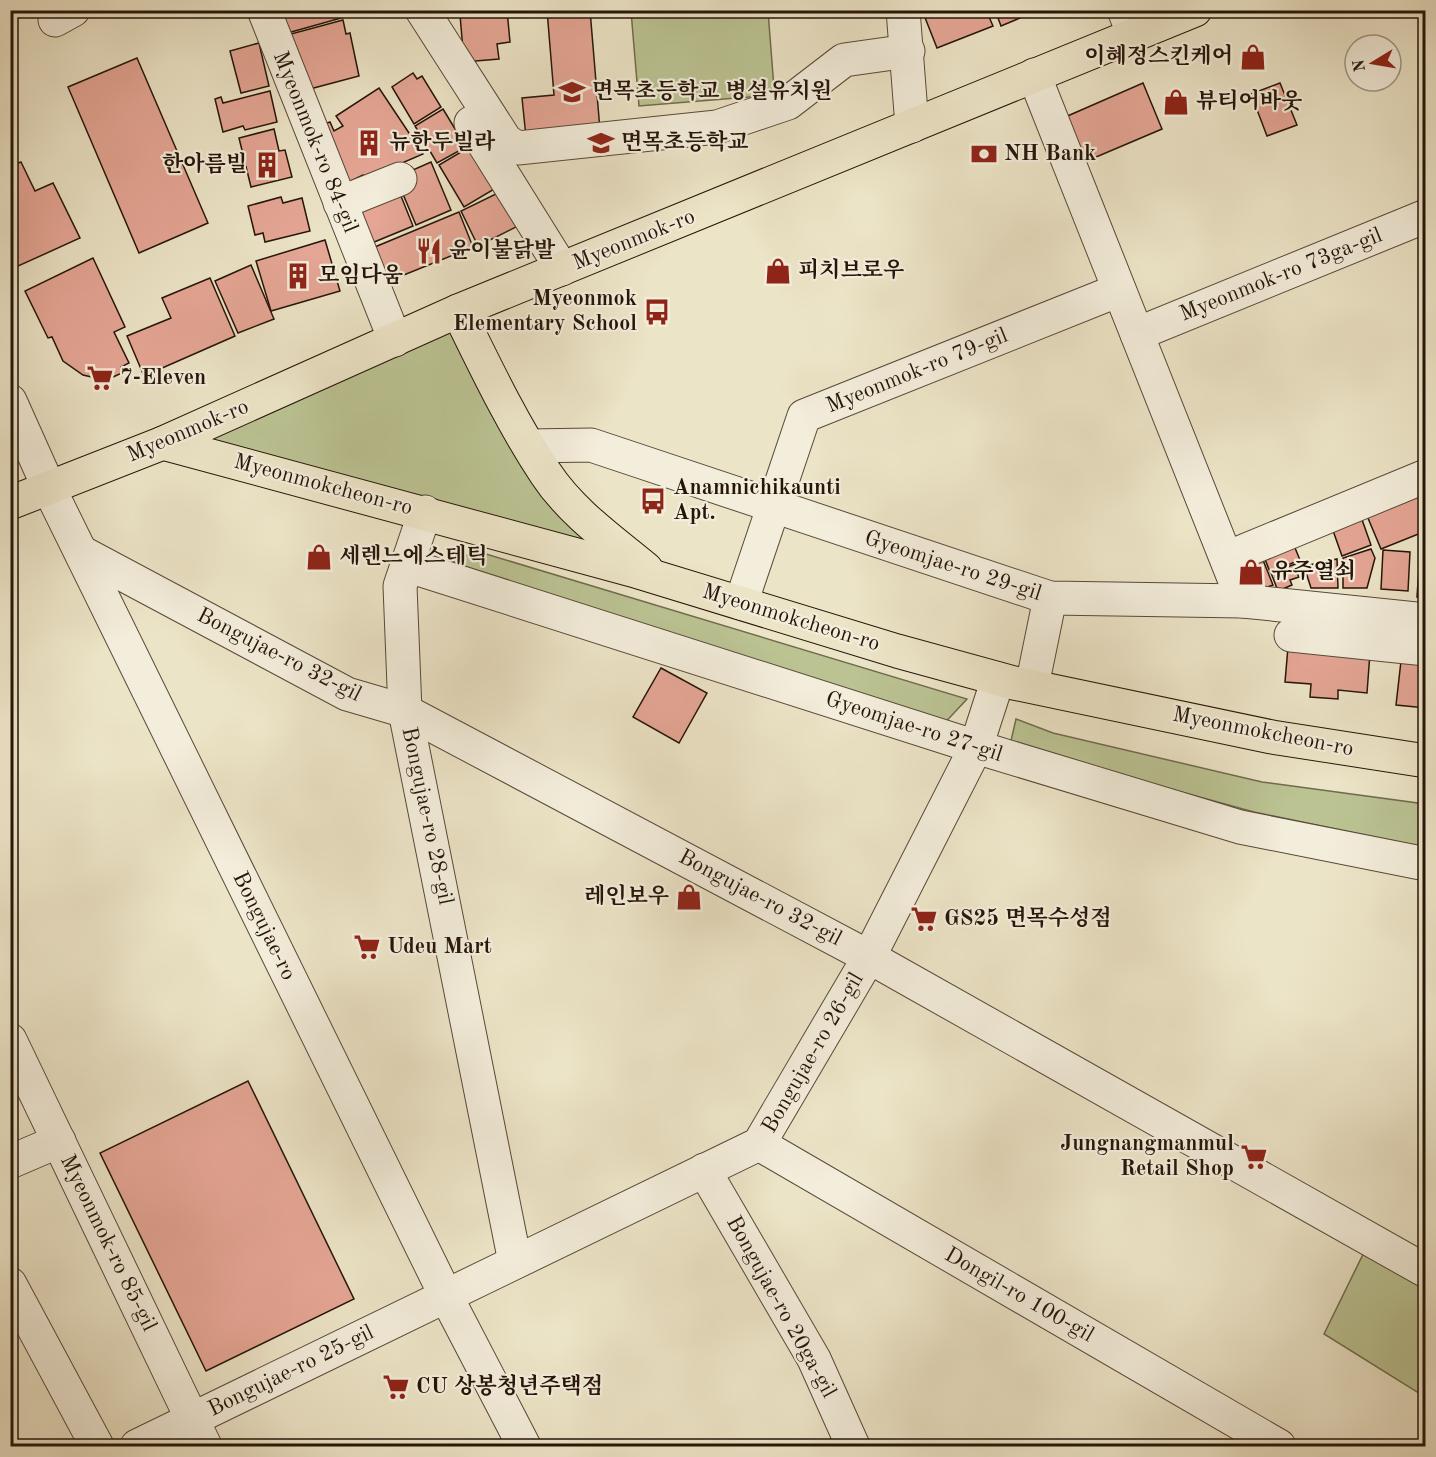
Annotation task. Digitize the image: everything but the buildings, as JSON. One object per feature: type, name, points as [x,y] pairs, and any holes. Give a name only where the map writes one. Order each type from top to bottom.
[{"type":"main road","name":"Myeonmok-ro","points":[[10,503],[163,443],[458,311],[1034,75],[1129,23],[1195,10]]},
{"type":"main road","points":[[458,311],[491,379],[546,475],[591,524],[657,577]]},
{"type":"main road","name":"Myeonmokcheon-ro","points":[[163,443],[425,512],[657,577],[998,679],[1272,737],[1425,761]]},
{"type":"street","name":"Myeonmok-ro 84-gil","points":[[264,10],[395,340]]},
{"type":"street","points":[[422,10],[506,141],[518,148],[717,127],[788,103],[844,60],[908,51]]},
{"type":"street","points":[[903,10],[908,51],[912,126]]},
{"type":"street","points":[[1034,75],[1243,601]]},
{"type":"street","points":[[446,85],[562,270]]},
{"type":"street","points":[[340,203],[400,179]]},
{"type":"street","name":"Myeonmok-ro 73ga-gil","points":[[1137,334],[1425,216]]},
{"type":"street","name":"Myeonmok-ro 79-gil","points":[[775,507],[804,416],[1119,290]]},
{"type":"street","name":"Bongujae-ro","points":[[10,402],[81,552],[446,1296],[525,1446]]},
{"type":"street","name":"Gyeomjae-ro 29-gil","points":[[530,446],[591,445],[1050,598],[1243,601],[1425,620]]},
{"type":"street","points":[[1227,558],[1425,476]]},
{"type":"street","points":[[741,603],[775,507]]},
{"type":"street","name":"Bongujae-ro 28-gil","points":[[425,512],[409,566],[400,586],[405,711],[515,1262]]},
{"type":"street","name":"Bongujae-ro 32-gil","points":[[81,552],[347,694],[405,711],[869,957],[1425,1271]]},
{"type":"street","name":"Gyeomjae-ro 27-gil","points":[[409,566],[976,747],[1240,827],[1425,864]]},
{"type":"street","points":[[1032,686],[1050,598]]},
{"type":"street","points":[[1291,635],[1425,649]]},
{"type":"street","name":"Bongujae-ro 26-gil","points":[[446,1296],[759,1144],[869,957],[976,747],[998,679]]},
{"type":"street","name":"Myeonmok-ro 85-gil","points":[[12,1048],[199,1433]]},
{"type":"street","points":[[10,1162],[59,1141]]},
{"type":"street","name":"Dongil-ro 100-gil","points":[[759,1144],[1279,1446]]},
{"type":"street","name":"Bongujae-ro 20ga-gil","points":[[704,1170],[814,1359],[853,1446]]},
{"type":"street","points":[[10,1284],[97,1446]]},
{"type":"street","name":"Bongujae-ro 25-gil","points":[[137,1446],[199,1433],[446,1296]]},
{"type":"green space","points":[[631,11],[768,11],[774,88],[749,97],[639,106]]},
{"type":"green space","points":[[458,311],[529,446],[657,577],[163,443]]},
{"type":"green space","points":[[476,551],[967,699],[940,728],[450,563]]},
{"type":"green space","points":[[1016,719],[1053,733],[1262,782],[1425,804],[1425,848],[1254,812],[1010,745]]},
{"type":"green space","points":[[1370,1240],[1425,1271],[1425,1397],[1324,1334]]},
{"type":"place","name":"이혜정스킨케어","points":[[1253,57]]},
{"type":"place","name":"면목초등학교 병설유치원","points":[[572,92]]},
{"type":"place","name":"뷰티어바웃","points":[[1176,102]]},
{"type":"place","name":"뉴한두빌라","points":[[369,143]]},
{"type":"place","name":"면목초등학교","points":[[601,143]]},
{"type":"place","name":"NH Bank","points":[[984,154]]},
{"type":"place","name":"한아름빌","points":[[267,165]]},
{"type":"place","name":"윤이불닭발","points":[[429,251]]},
{"type":"place","name":"피치브로우","points":[[778,271]]},
{"type":"place","name":"모임다움","points":[[298,276]]},
{"type":"place","name":"Myeonmok Elementary School","points":[[657,312]]},
{"type":"place","name":"7-Eleven","points":[[100,378]]},
{"type":"place","name":"Anamnichikaunti Apt.","points":[[653,501]]},
{"type":"place","name":"세렌느에스테틱","points":[[319,557]]},
{"type":"place","name":"유주열쇠","points":[[1251,572]]},
{"type":"place","name":"레인보우","points":[[689,897]]},
{"type":"place","name":"GS25 면목수성점","points":[[924,919]]},
{"type":"place","name":"Udeu Mart","points":[[367,947]]},
{"type":"place","name":"Jungnangmanmul Retail Shop","points":[[1254,1157]]},
{"type":"place","name":"CU 상봉청년주택점","points":[[396,1387]]}]
